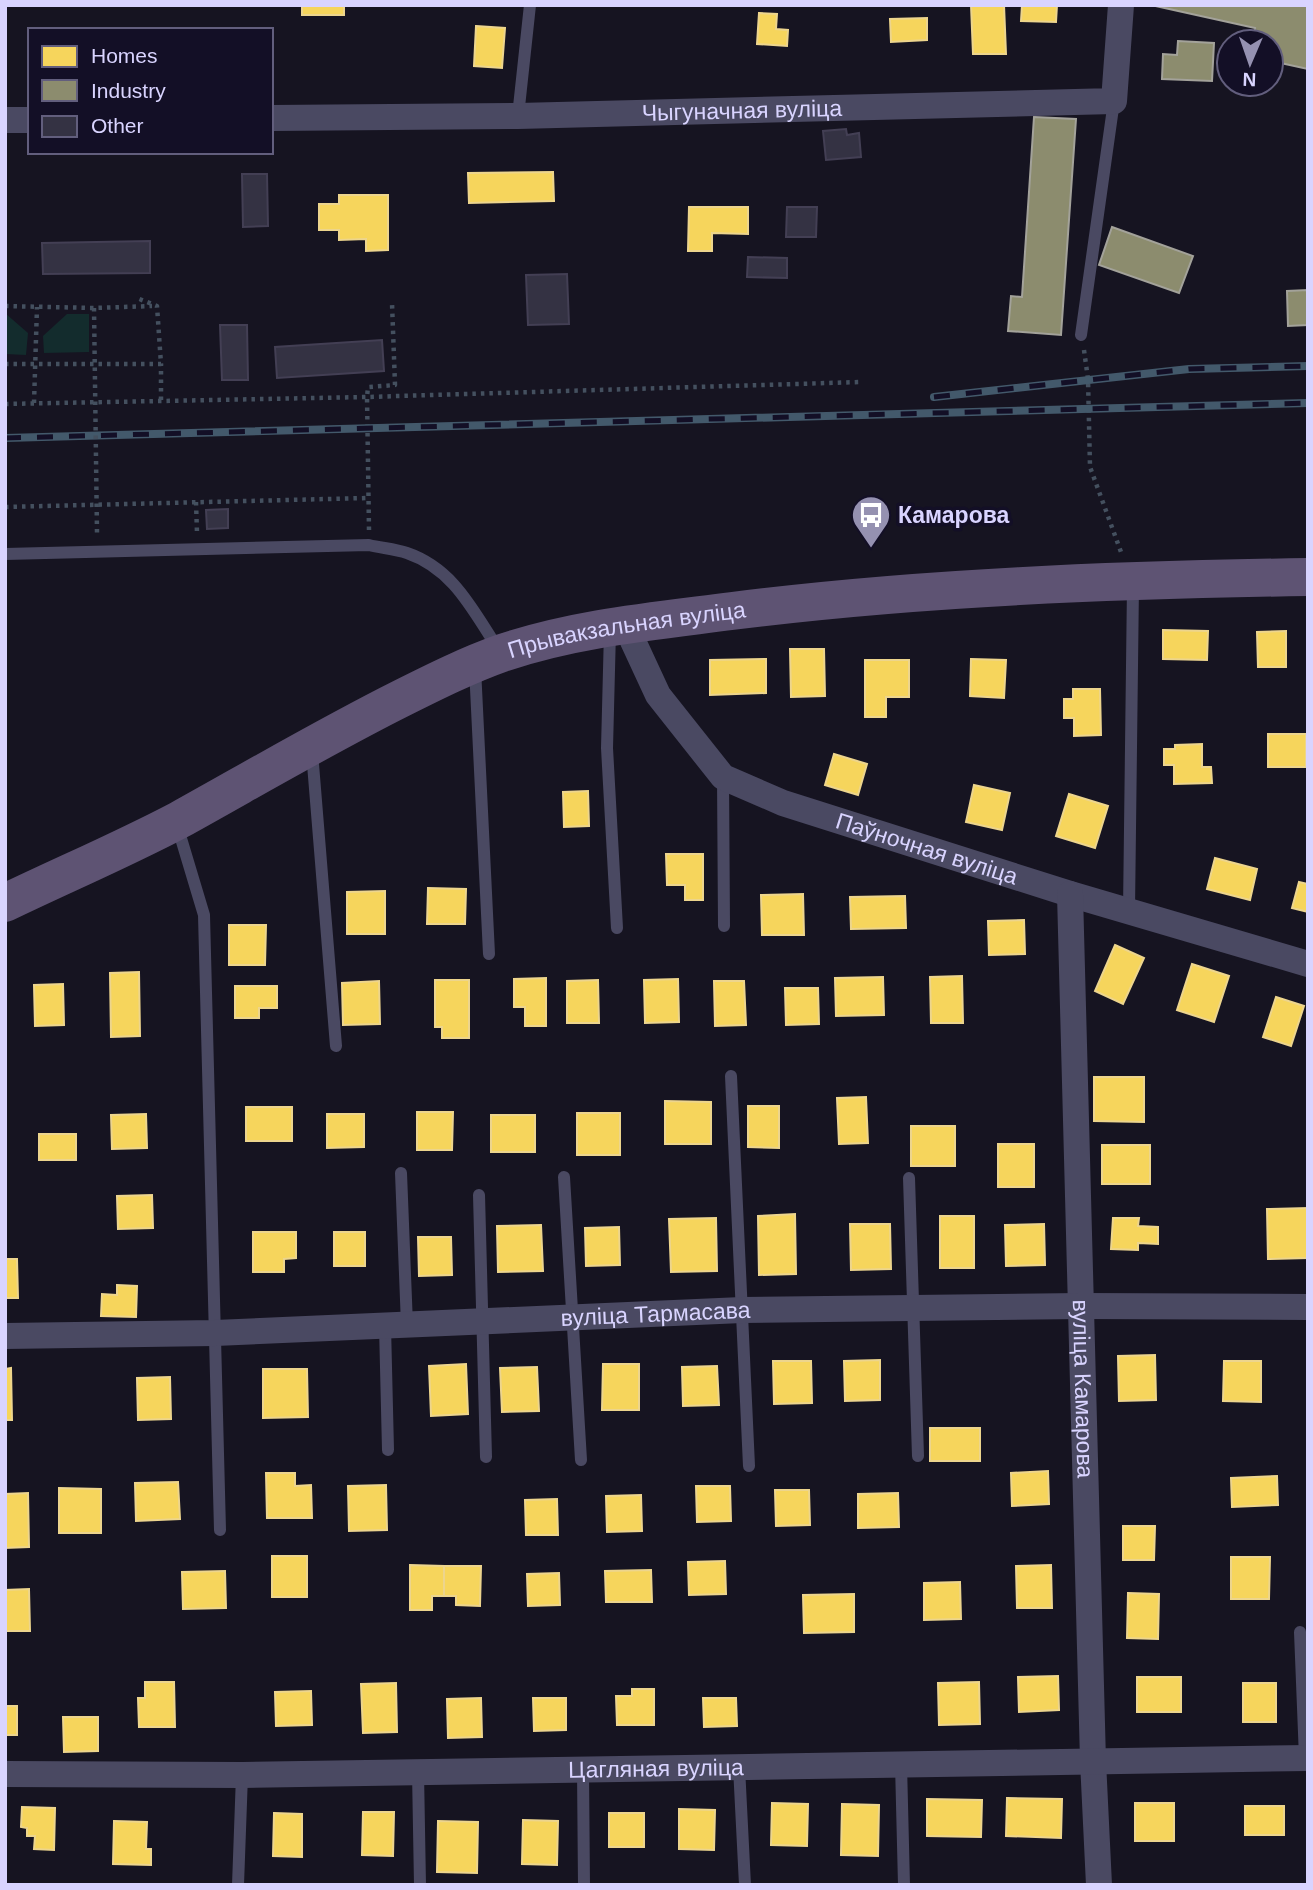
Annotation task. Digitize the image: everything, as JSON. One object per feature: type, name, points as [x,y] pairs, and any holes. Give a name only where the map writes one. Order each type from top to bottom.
[{"type":"main road","name":"Прывакзальная вуліца","points":[[5,903],[176,821],[312,745],[433,683],[488,659],[562,636],[810,601],[968,589],[1176,579],[1308,577]]},
{"type":"street","points":[[1114,102],[1121,5]]},
{"type":"street","name":"Чыгуначная вуліца","points":[[273,118],[518,116],[1114,102]]},
{"type":"street","points":[[5,120],[28,120]]},
{"type":"street","name":"Паўночная вуліца","points":[[618,626],[658,695],[723,777],[783,803],[1070,894],[1308,964]]},
{"type":"street","name":"вуліца Камарова","points":[[1070,894],[1093,1760],[1099,1885]]},
{"type":"street","name":"вуліца Тармасава","points":[[5,1336],[215,1333],[742,1310],[1080,1306],[1308,1307]]},
{"type":"street","name":"Цагляная вуліца","points":[[5,1774],[242,1775],[1306,1758]]},
{"type":"lane","points":[[518,116],[530,5]]},
{"type":"lane","points":[[1082,335],[1114,102]]},
{"type":"lane","points":[[5,554],[369,545],[407,553],[446,575],[466,600],[488,659],[489,954]]},
{"type":"lane","points":[[1129,910],[1133,582]]},
{"type":"lane","points":[[617,928],[607,748],[618,626]]},
{"type":"lane","points":[[312,745],[336,1046]]},
{"type":"lane","points":[[723,777],[724,926]]},
{"type":"lane","points":[[176,821],[204,915],[220,1530]]},
{"type":"lane","points":[[731,1076],[750,1466]]},
{"type":"lane","points":[[388,1450],[396,1325],[401,1174]]},
{"type":"lane","points":[[564,1177],[581,1460]]},
{"type":"lane","points":[[909,1178],[918,1456]]},
{"type":"lane","points":[[479,1195],[486,1457]]},
{"type":"lane","points":[[1300,1632],[1306,1758]]},
{"type":"lane","points":[[901,1764],[904,1885]]},
{"type":"lane","points":[[739,1767],[745,1885]]},
{"type":"lane","points":[[583,1770],[584,1885]]},
{"type":"lane","points":[[418,1772],[420,1885]]},
{"type":"lane","points":[[238,1885],[242,1775]]},
{"type":"path","points":[[136,298],[157,306]]},
{"type":"path","points":[[369,545],[367,397],[368,387],[395,385],[392,303]]},
{"type":"path","points":[[5,306],[157,306]]},
{"type":"path","points":[[157,306],[161,365],[160,400]]},
{"type":"path","points":[[34,403],[37,307]]},
{"type":"path","points":[[94,308],[97,533]]},
{"type":"path","points":[[1082,335],[1088,379],[1090,467],[1133,582]]},
{"type":"path","points":[[5,363],[161,365]]},
{"type":"path","points":[[5,404],[367,397],[861,382]]},
{"type":"path","points":[[5,508],[368,498]]},
{"type":"path","points":[[196,502],[197,530]]},
{"type":"green space","points":[[5,313],[28,333],[26,355],[5,354]]},
{"type":"green space","points":[[67,314],[89,314],[89,352],[44,353],[43,336]]},
{"type":"building: Homes","points":[[302,5],[344,5],[344,15],[302,15]]},
{"type":"building: Homes","points":[[971,5],[1004,5],[1006,54],[973,54]]},
{"type":"building: Homes","points":[[1022,5],[1057,5],[1056,22],[1021,21]]},
{"type":"building: Homes","points":[[759,13],[777,14],[776,29],[788,30],[787,46],[757,44]]},
{"type":"building: Homes","points":[[927,18],[927,40],[891,42],[890,19]]},
{"type":"building: Homes","points":[[476,26],[505,28],[502,68],[474,66]]},
{"type":"building: Homes","points":[[553,172],[554,201],[469,203],[468,173]]},
{"type":"building: Homes","points":[[339,195],[388,195],[388,250],[366,251],[366,239],[339,240],[339,230],[319,230],[319,204],[339,204]]},
{"type":"building: Homes","points":[[689,207],[748,207],[748,234],[712,233],[712,251],[688,251]]},
{"type":"building: Homes","points":[[1163,630],[1208,631],[1207,660],[1163,659]]},
{"type":"building: Homes","points":[[1286,631],[1286,667],[1258,667],[1257,632]]},
{"type":"building: Homes","points":[[790,649],[824,649],[825,696],[791,697]]},
{"type":"building: Homes","points":[[766,659],[766,693],[710,695],[710,660]]},
{"type":"building: Homes","points":[[971,659],[1006,660],[1004,698],[970,696]]},
{"type":"building: Homes","points":[[865,660],[909,660],[909,697],[886,697],[886,717],[865,717]]},
{"type":"building: Homes","points":[[1073,689],[1100,689],[1101,735],[1074,736],[1074,718],[1064,718],[1064,699],[1073,699]]},
{"type":"building: Homes","points":[[1268,734],[1306,734],[1306,767],[1268,767]]},
{"type":"building: Homes","points":[[1202,744],[1202,767],[1211,767],[1212,783],[1174,784],[1174,765],[1164,765],[1164,749],[1175,749],[1175,745]]},
{"type":"building: Homes","points":[[834,754],[867,764],[858,795],[825,785]]},
{"type":"building: Homes","points":[[974,785],[1010,793],[1002,830],[966,822]]},
{"type":"building: Homes","points":[[588,791],[589,826],[564,827],[563,792]]},
{"type":"building: Homes","points":[[1069,794],[1108,806],[1095,848],[1056,836]]},
{"type":"building: Homes","points":[[666,854],[703,854],[703,900],[685,900],[685,885],[667,885]]},
{"type":"building: Homes","points":[[1215,858],[1257,869],[1250,900],[1207,889]]},
{"type":"building: Homes","points":[[1299,882],[1308,884],[1308,912],[1292,908]]},
{"type":"building: Homes","points":[[428,888],[466,889],[465,924],[427,924]]},
{"type":"building: Homes","points":[[385,891],[385,934],[347,934],[347,892]]},
{"type":"building: Homes","points":[[803,894],[804,935],[762,935],[761,895]]},
{"type":"building: Homes","points":[[905,896],[906,928],[851,929],[850,897]]},
{"type":"building: Homes","points":[[1024,920],[1025,954],[989,955],[988,921]]},
{"type":"building: Homes","points":[[229,925],[266,925],[265,965],[229,965]]},
{"type":"building: Homes","points":[[1115,945],[1144,958],[1123,1004],[1095,991]]},
{"type":"building: Homes","points":[[1192,964],[1229,976],[1214,1022],[1177,1010]]},
{"type":"building: Homes","points":[[139,972],[140,1036],[111,1037],[110,973]]},
{"type":"building: Homes","points":[[962,976],[963,1023],[931,1023],[930,977]]},
{"type":"building: Homes","points":[[883,977],[884,1015],[836,1016],[835,978]]},
{"type":"building: Homes","points":[[546,978],[546,1026],[525,1026],[525,1007],[514,1007],[514,979]]},
{"type":"building: Homes","points":[[678,979],[679,1022],[645,1023],[644,980]]},
{"type":"building: Homes","points":[[435,980],[469,980],[469,1038],[442,1038],[442,1027],[435,1027]]},
{"type":"building: Homes","points":[[598,980],[599,1023],[567,1023],[567,981]]},
{"type":"building: Homes","points":[[379,981],[380,1024],[343,1025],[342,983]]},
{"type":"building: Homes","points":[[714,981],[744,981],[746,1025],[715,1026]]},
{"type":"building: Homes","points":[[63,984],[64,1025],[35,1026],[34,985]]},
{"type":"building: Homes","points":[[235,986],[277,986],[277,1008],[259,1008],[259,1018],[235,1018]]},
{"type":"building: Homes","points":[[785,988],[818,988],[819,1024],[786,1025]]},
{"type":"building: Homes","points":[[1276,997],[1304,1006],[1291,1046],[1263,1037]]},
{"type":"building: Homes","points":[[1094,1077],[1144,1077],[1144,1122],[1094,1121]]},
{"type":"building: Homes","points":[[866,1097],[868,1143],[839,1144],[837,1098]]},
{"type":"building: Homes","points":[[665,1101],[711,1102],[711,1144],[665,1144]]},
{"type":"building: Homes","points":[[748,1106],[779,1106],[779,1148],[748,1147]]},
{"type":"building: Homes","points":[[246,1107],[292,1107],[292,1141],[246,1141]]},
{"type":"building: Homes","points":[[417,1112],[453,1112],[452,1150],[417,1150]]},
{"type":"building: Homes","points":[[577,1113],[620,1113],[620,1155],[577,1155]]},
{"type":"building: Homes","points":[[146,1114],[147,1148],[112,1149],[111,1115]]},
{"type":"building: Homes","points":[[327,1114],[364,1114],[364,1147],[327,1148]]},
{"type":"building: Homes","points":[[491,1115],[535,1115],[535,1152],[491,1152]]},
{"type":"building: Homes","points":[[911,1126],[955,1126],[955,1166],[911,1166]]},
{"type":"building: Homes","points":[[39,1134],[76,1134],[76,1160],[39,1160]]},
{"type":"building: Homes","points":[[998,1144],[1034,1144],[1034,1187],[998,1187]]},
{"type":"building: Homes","points":[[1102,1145],[1150,1145],[1150,1184],[1102,1184]]},
{"type":"building: Homes","points":[[152,1195],[153,1228],[118,1229],[117,1196]]},
{"type":"building: Homes","points":[[1308,1208],[1308,1258],[1268,1259],[1267,1209]]},
{"type":"building: Homes","points":[[795,1214],[796,1274],[759,1275],[758,1216]]},
{"type":"building: Homes","points":[[940,1216],[974,1216],[974,1268],[940,1268]]},
{"type":"building: Homes","points":[[716,1218],[717,1271],[671,1272],[669,1219]]},
{"type":"building: Homes","points":[[1113,1218],[1139,1218],[1138,1226],[1158,1227],[1158,1244],[1138,1243],[1138,1250],[1111,1249]]},
{"type":"building: Homes","points":[[850,1224],[890,1224],[891,1269],[851,1270]]},
{"type":"building: Homes","points":[[1044,1224],[1045,1265],[1006,1266],[1005,1225]]},
{"type":"building: Homes","points":[[541,1225],[543,1271],[498,1272],[497,1226]]},
{"type":"building: Homes","points":[[619,1227],[620,1265],[586,1266],[585,1228]]},
{"type":"building: Homes","points":[[253,1232],[296,1232],[296,1258],[284,1259],[284,1272],[253,1272]]},
{"type":"building: Homes","points":[[334,1232],[365,1232],[365,1266],[334,1266]]},
{"type":"building: Homes","points":[[418,1237],[451,1237],[452,1275],[419,1276]]},
{"type":"building: Homes","points":[[5,1259],[17,1259],[18,1298],[5,1298]]},
{"type":"building: Homes","points":[[117,1285],[137,1286],[136,1317],[101,1316],[102,1294],[117,1295]]},
{"type":"building: Homes","points":[[1155,1355],[1156,1400],[1119,1401],[1118,1356]]},
{"type":"building: Homes","points":[[880,1360],[880,1400],[845,1401],[844,1361]]},
{"type":"building: Homes","points":[[773,1361],[811,1361],[812,1403],[774,1404]]},
{"type":"building: Homes","points":[[1224,1361],[1261,1361],[1261,1402],[1223,1401]]},
{"type":"building: Homes","points":[[466,1364],[468,1414],[431,1416],[429,1366]]},
{"type":"building: Homes","points":[[603,1364],[639,1364],[639,1410],[602,1410]]},
{"type":"building: Homes","points":[[717,1366],[719,1405],[683,1406],[682,1367]]},
{"type":"building: Homes","points":[[537,1367],[539,1411],[502,1412],[500,1368]]},
{"type":"building: Homes","points":[[11,1368],[12,1420],[5,1420],[5,1369]]},
{"type":"building: Homes","points":[[263,1369],[307,1369],[308,1417],[263,1418]]},
{"type":"building: Homes","points":[[170,1377],[171,1419],[138,1420],[137,1378]]},
{"type":"building: Homes","points":[[930,1428],[980,1428],[980,1461],[930,1461]]},
{"type":"building: Homes","points":[[1048,1471],[1049,1504],[1012,1506],[1011,1473]]},
{"type":"building: Homes","points":[[266,1473],[295,1473],[295,1486],[311,1485],[312,1518],[267,1518]]},
{"type":"building: Homes","points":[[1277,1476],[1278,1505],[1232,1507],[1231,1478]]},
{"type":"building: Homes","points":[[178,1482],[180,1519],[136,1521],[135,1483]]},
{"type":"building: Homes","points":[[386,1485],[387,1530],[349,1531],[348,1486]]},
{"type":"building: Homes","points":[[696,1486],[730,1486],[731,1521],[697,1522]]},
{"type":"building: Homes","points":[[59,1488],[101,1489],[101,1533],[59,1533]]},
{"type":"building: Homes","points":[[775,1490],[809,1490],[810,1525],[776,1526]]},
{"type":"building: Homes","points":[[28,1493],[29,1547],[5,1548],[5,1494]]},
{"type":"building: Homes","points":[[898,1493],[899,1527],[858,1528],[858,1494]]},
{"type":"building: Homes","points":[[641,1495],[642,1531],[607,1532],[606,1496]]},
{"type":"building: Homes","points":[[557,1499],[558,1535],[526,1535],[525,1500]]},
{"type":"building: Homes","points":[[1123,1526],[1155,1526],[1154,1560],[1123,1560]]},
{"type":"building: Homes","points":[[272,1556],[307,1556],[307,1597],[272,1597]]},
{"type":"building: Homes","points":[[1231,1557],[1270,1557],[1269,1599],[1231,1599]]},
{"type":"building: Homes","points":[[725,1561],[726,1594],[689,1595],[688,1562]]},
{"type":"building: Homes","points":[[410,1565],[444,1566],[444,1596],[432,1596],[432,1610],[410,1610]]},
{"type":"building: Homes","points":[[1051,1565],[1052,1608],[1017,1608],[1016,1566]]},
{"type":"building: Homes","points":[[444,1566],[481,1566],[480,1606],[456,1605],[456,1596],[444,1596]]},
{"type":"building: Homes","points":[[651,1570],[652,1602],[606,1602],[605,1571]]},
{"type":"building: Homes","points":[[225,1571],[226,1608],[183,1609],[182,1572]]},
{"type":"building: Homes","points":[[559,1573],[560,1605],[528,1606],[527,1574]]},
{"type":"building: Homes","points":[[960,1582],[961,1619],[924,1620],[924,1583]]},
{"type":"building: Homes","points":[[29,1589],[30,1631],[5,1631],[5,1590]]},
{"type":"building: Homes","points":[[1128,1593],[1159,1594],[1158,1639],[1127,1638]]},
{"type":"building: Homes","points":[[854,1594],[854,1632],[804,1633],[803,1595]]},
{"type":"building: Homes","points":[[1058,1676],[1059,1710],[1019,1712],[1018,1677]]},
{"type":"building: Homes","points":[[1137,1677],[1181,1677],[1181,1712],[1137,1712]]},
{"type":"building: Homes","points":[[145,1682],[174,1682],[175,1727],[139,1727],[138,1698],[145,1698]]},
{"type":"building: Homes","points":[[979,1682],[980,1724],[939,1725],[938,1683]]},
{"type":"building: Homes","points":[[396,1683],[397,1732],[363,1733],[361,1684]]},
{"type":"building: Homes","points":[[1243,1683],[1276,1683],[1276,1722],[1243,1722]]},
{"type":"building: Homes","points":[[632,1689],[654,1689],[654,1725],[617,1725],[616,1696],[632,1696]]},
{"type":"building: Homes","points":[[311,1691],[312,1725],[276,1726],[275,1692]]},
{"type":"building: Homes","points":[[481,1698],[482,1737],[448,1738],[447,1699]]},
{"type":"building: Homes","points":[[533,1698],[566,1698],[566,1730],[534,1731]]},
{"type":"building: Homes","points":[[703,1698],[736,1698],[737,1726],[704,1727]]},
{"type":"building: Homes","points":[[5,1706],[17,1706],[17,1735],[5,1735]]},
{"type":"building: Homes","points":[[63,1717],[98,1717],[98,1751],[64,1752]]},
{"type":"building: Homes","points":[[1007,1798],[1062,1799],[1061,1838],[1006,1836]]},
{"type":"building: Homes","points":[[927,1799],[982,1800],[981,1837],[927,1836]]},
{"type":"building: Homes","points":[[772,1803],[808,1804],[807,1846],[771,1845]]},
{"type":"building: Homes","points":[[1135,1803],[1174,1803],[1174,1841],[1135,1841]]},
{"type":"building: Homes","points":[[842,1804],[879,1805],[878,1856],[841,1855]]},
{"type":"building: Homes","points":[[1245,1806],[1284,1806],[1284,1835],[1245,1835]]},
{"type":"building: Homes","points":[[22,1807],[55,1808],[54,1850],[34,1849],[35,1836],[27,1836],[27,1828],[21,1827]]},
{"type":"building: Homes","points":[[679,1809],[715,1810],[714,1850],[679,1849]]},
{"type":"building: Homes","points":[[363,1812],[394,1812],[393,1856],[362,1855]]},
{"type":"building: Homes","points":[[274,1813],[302,1814],[302,1857],[273,1856]]},
{"type":"building: Homes","points":[[609,1813],[644,1813],[644,1847],[609,1847]]},
{"type":"building: Homes","points":[[523,1820],[558,1821],[557,1865],[522,1864]]},
{"type":"building: Homes","points":[[114,1821],[147,1822],[146,1849],[151,1849],[151,1865],[113,1864]]},
{"type":"building: Homes","points":[[438,1821],[478,1822],[477,1873],[437,1872]]},
{"type":"building: Industry","points":[[1151,5],[1308,5],[1308,69],[1285,64],[1285,28],[1255,28]]},
{"type":"building: Industry","points":[[1178,41],[1214,43],[1212,81],[1162,79],[1163,54],[1177,55]]},
{"type":"building: Industry","points":[[1034,117],[1076,119],[1061,335],[1008,331],[1011,296],[1022,297]]},
{"type":"building: Industry","points":[[1112,227],[1193,256],[1179,293],[1099,265]]},
{"type":"building: Industry","points":[[1308,290],[1308,325],[1288,326],[1287,291]]},
{"type":"building: Other","points":[[846,129],[847,135],[859,133],[861,157],[826,160],[823,131]]},
{"type":"building: Other","points":[[242,174],[267,174],[268,226],[243,227]]},
{"type":"building: Other","points":[[787,207],[817,207],[816,237],[786,237]]},
{"type":"building: Other","points":[[150,241],[150,273],[43,274],[42,243]]},
{"type":"building: Other","points":[[748,257],[787,258],[787,278],[747,277]]},
{"type":"building: Other","points":[[567,274],[569,324],[528,325],[526,275]]},
{"type":"building: Other","points":[[220,325],[247,325],[248,380],[222,380]]},
{"type":"building: Other","points":[[382,340],[384,371],[277,378],[275,347]]},
{"type":"building: Other","points":[[228,509],[228,528],[207,529],[206,510]]},
{"type":"railway","points":[[934,397],[1189,369],[1308,366]]},
{"type":"railway","points":[[5,438],[1308,403]]},
{"type":"place","name":"Камарова","points":[[871,549]]}]
